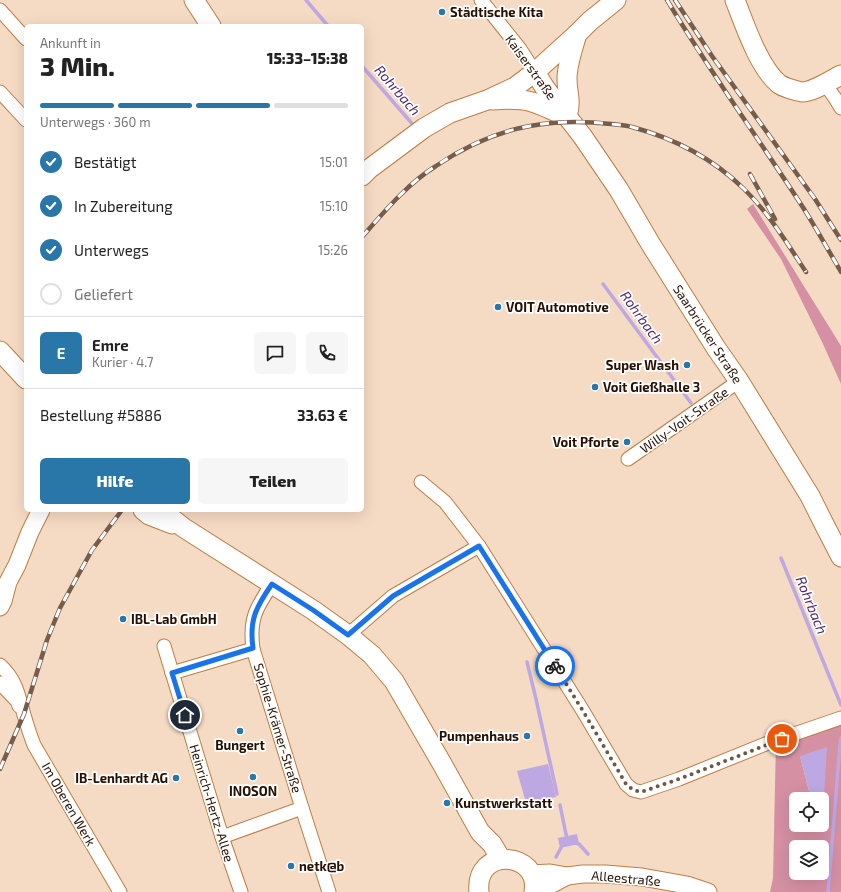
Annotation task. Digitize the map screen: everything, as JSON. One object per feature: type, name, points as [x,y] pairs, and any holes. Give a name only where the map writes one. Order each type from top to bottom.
[{"type":"main road","points":[[194,0],[211,24]]},
{"type":"main road","points":[[734,0],[764,66],[780,85],[802,92],[814,89],[837,78]]},
{"type":"main road","points":[[364,174],[424,128],[450,113],[487,100],[514,86],[535,72],[612,2]]},
{"type":"main road","points":[[487,100],[526,100],[567,116],[570,102],[567,76],[571,54],[577,34]]},
{"type":"main road","name":"Kaiserstraße","points":[[535,72],[545,88],[567,116]]},
{"type":"main road","name":"Saarbrücker Straße","points":[[567,116],[619,190],[716,348],[739,381],[810,496],[841,557]]},
{"type":"main road","points":[[364,156],[406,142]]},
{"type":"main road","points":[[0,351],[24,377]]},
{"type":"main road","points":[[145,512],[149,515],[184,528]]},
{"type":"main road","points":[[164,512],[184,528],[313,610],[348,635],[372,655],[394,681],[480,832],[492,844],[494,863]]},
{"type":"main road","points":[[479,892],[478,884],[483,872],[494,863],[508,859],[515,860],[527,868],[533,885]]},
{"type":"street","name":"Kaiserstraße","points":[[480,0],[520,49],[535,72]]},
{"type":"street","points":[[0,10],[24,37]]},
{"type":"street","points":[[837,78],[835,98],[841,108]]},
{"type":"street","points":[[0,92],[24,118]]},
{"type":"street","name":"Willy-Voit-Straße","points":[[628,459],[739,381]]},
{"type":"street","points":[[421,482],[445,502],[479,546],[583,711],[626,784],[633,790],[641,792],[679,779],[762,746],[840,718]]},
{"type":"street","points":[[0,607],[3,601],[4,587],[16,565],[30,532],[41,512]]},
{"type":"street","points":[[348,635],[393,596],[479,546]]},
{"type":"street","name":"Sophie-Krämer-Straße","points":[[272,584],[260,601],[255,613],[251,635],[253,648],[329,892]]},
{"type":"street","name":"Heinrich-Hertz-Allee","points":[[164,646],[222,837],[241,892]]},
{"type":"street","name":"Sophie-Krämer-Straße","points":[[172,673],[253,648]]},
{"type":"street","name":"Im Oberen Werk","points":[[0,665],[8,673],[17,688],[34,745],[120,892]]},
{"type":"street","name":"Im Oberen Werk","points":[[0,683],[17,701],[24,714]]},
{"type":"street","name":"Sophie-Krämer-Straße","points":[[222,837],[302,808]]},
{"type":"street","name":"Alleestraße","points":[[533,885],[552,884],[567,876],[605,874],[642,877],[687,885],[708,892]]},
{"type":"shaded area","points":[[753,204],[841,346],[841,384],[781,259],[747,209]]},
{"type":"shaded area","points":[[841,718],[841,892],[770,892],[773,878],[776,741]]},
{"type":"shaded area","points":[[827,747],[824,792],[809,792],[800,756]]},
{"type":"shaded area","points":[[548,764],[556,797],[526,803],[517,771]]},
{"type":"shaded area","points":[[577,834],[579,844],[560,848],[558,838]]},
{"type":"waterway","name":"Rohrbach","points":[[306,0],[326,24]]},
{"type":"waterway","name":"Rohrbach","points":[[364,68],[415,127]]},
{"type":"waterway","name":"Rohrbach","points":[[603,284],[691,403]]},
{"type":"waterway","name":"Rohrbach","points":[[781,558],[841,705]]},
{"type":"waterway","points":[[527,662],[557,794]]},
{"type":"waterway","name":"Rohrbach","points":[[828,892],[841,738]]},
{"type":"waterway","points":[[560,805],[567,839]]},
{"type":"waterway","points":[[575,843],[579,844],[588,854]]},
{"type":"waterway","points":[[556,857],[562,846]]},
{"type":"railway","points":[[667,0],[700,53],[804,209],[841,272]]},
{"type":"railway","points":[[675,0],[712,56],[815,199],[841,240]]},
{"type":"railway","points":[[364,235],[396,199],[415,181],[447,159],[481,141],[505,132],[540,124],[560,122],[601,123],[629,126],[662,137],[691,150],[718,167],[743,188],[761,207],[777,228],[806,272]]},
{"type":"railway","points":[[750,174],[775,219]]},
{"type":"railway","points":[[0,769],[24,714],[47,640],[60,608],[92,550],[120,512]]},
{"type":"way so far","points":[[555,666],[626,784],[633,790],[641,792],[679,779],[768,743],[782,739]]},
{"type":"place","name":"Städtische Kita","points":[[442,12]]},
{"type":"place","name":"VOIT Automotive","points":[[498,307]]},
{"type":"place","name":"Super Wash","points":[[687,365]]},
{"type":"place","name":"Voit Gießhalle 3","points":[[595,387]]},
{"type":"place","name":"Voit Pforte","points":[[627,442]]},
{"type":"place","name":"IBL-Lab GmbH","points":[[123,619]]},
{"type":"place","name":"Bungert","points":[[240,731]]},
{"type":"place","name":"Pumpenhaus","points":[[527,736]]},
{"type":"place","name":"INOSON","points":[[253,777]]},
{"type":"place","name":"IB-Lenhardt AG","points":[[176,778]]},
{"type":"place","name":"Kunstwerkstatt","points":[[447,803]]},
{"type":"place","name":"netk@b","points":[[291,866]]},
{"type":"route","points":[[185,715],[172,673],[253,648],[251,635],[255,613],[260,601],[272,584],[313,610],[348,635],[393,596],[479,546],[555,666]]}]
